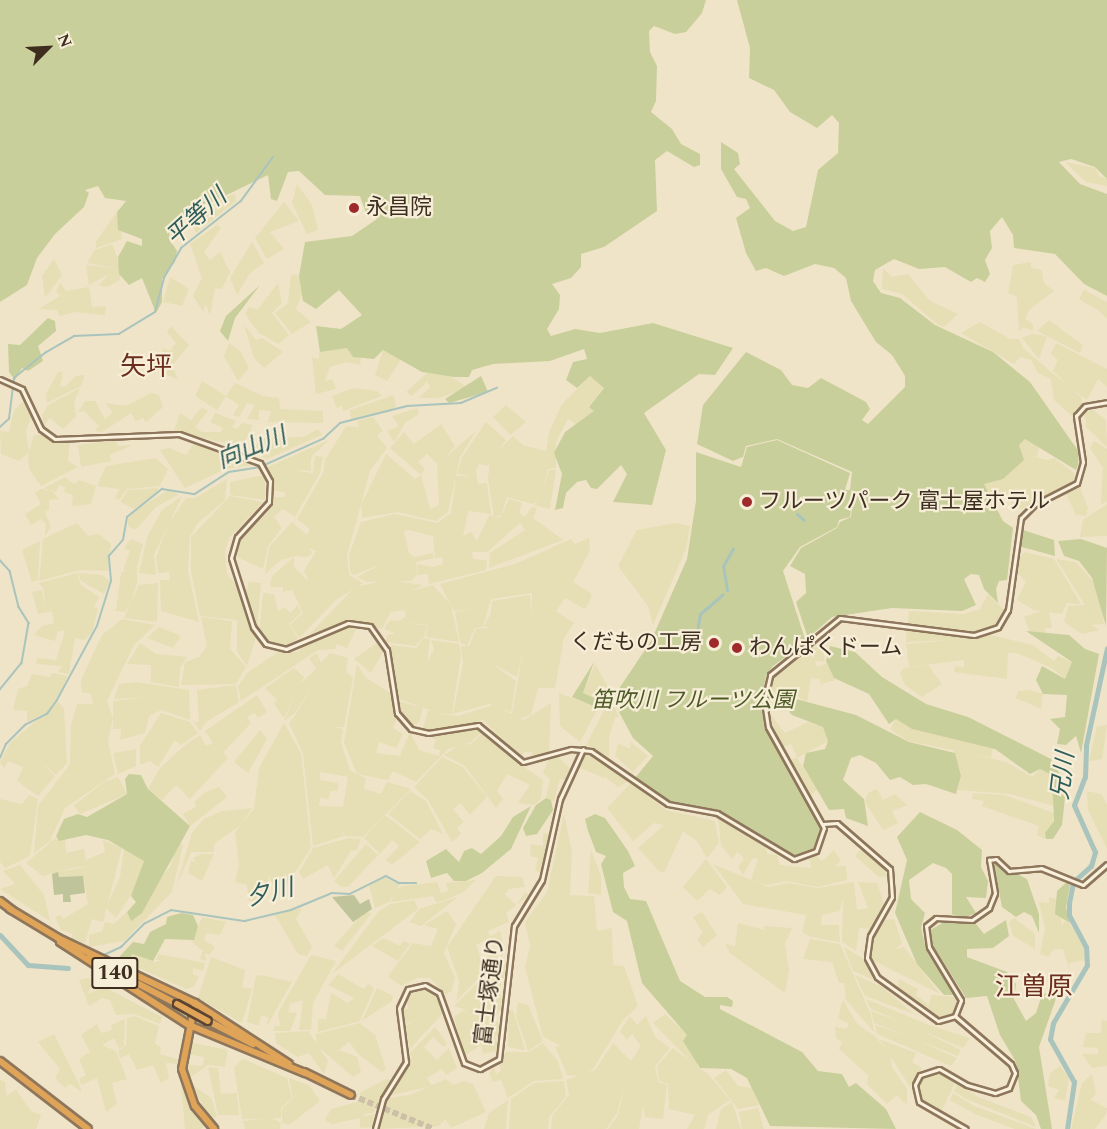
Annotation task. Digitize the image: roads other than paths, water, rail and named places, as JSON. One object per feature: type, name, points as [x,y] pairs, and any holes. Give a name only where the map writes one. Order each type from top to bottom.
[{"type":"highway","name":"140","points":[[0,901],[54,939],[305,1073],[351,1095]]},
{"type":"highway","points":[[10,909],[58,938],[195,1003],[289,1064]]},
{"type":"highway","points":[[54,939],[189,1025],[305,1073]]},
{"type":"highway","points":[[195,1003],[182,1058],[185,1081],[195,1106],[214,1129]]},
{"type":"highway","points":[[0,1061],[88,1129]]},
{"type":"street","points":[[0,380],[11,381],[22,389],[41,429],[55,439],[178,434],[260,463],[265,468],[271,488],[266,508],[237,537],[231,558],[261,640],[286,649],[342,625],[365,624],[384,642],[397,713],[411,729],[428,733],[478,725],[523,762],[583,749],[605,757],[668,804],[717,813],[787,857],[801,859],[816,851],[823,837],[823,824],[776,743],[764,712],[770,675],[834,621],[852,617],[974,635],[998,627],[1008,610],[1016,535],[1029,508],[1077,483],[1083,462],[1076,416],[1085,406],[1107,402]]},
{"type":"street","name":"富士塚通り","points":[[375,1129],[383,1099],[406,1062],[399,1008],[408,989],[425,985],[439,993],[464,1063],[480,1070],[499,1059],[514,926],[542,880],[560,799],[583,749]]},
{"type":"street","points":[[823,824],[834,821],[843,827],[883,860],[892,875],[892,897],[867,947],[873,972],[929,1018],[942,1022],[955,1016]]},
{"type":"street","points":[[955,1016],[960,994],[929,947],[924,933],[928,922],[936,918],[966,922],[989,908],[995,893],[986,864],[990,859],[1010,871],[1041,868],[1078,884],[1088,883],[1107,864]]},
{"type":"street","points":[[955,1016],[1011,1064],[1015,1073],[1009,1088],[995,1093],[967,1085],[939,1069],[920,1075],[915,1085],[919,1102],[966,1129]]},
{"type":"waterway","name":"平等川","points":[[0,427],[9,419],[14,378],[45,353],[74,336],[119,334],[155,312],[164,278],[181,248],[241,201],[273,157]]},
{"type":"waterway","name":"向山川","points":[[0,758],[6,744],[25,725],[47,714],[57,700],[97,626],[111,581],[109,556],[123,540],[127,517],[162,489],[195,494],[229,472],[260,467],[323,439],[340,423],[407,406],[461,403],[497,388]]},
{"type":"waterway","points":[[797,514],[804,520]]},
{"type":"waterway","points":[[727,590],[723,566],[733,549]]},
{"type":"waterway","name":"平等川","points":[[0,560],[10,571],[19,607],[29,623],[22,663],[0,690]]},
{"type":"waterway","points":[[695,643],[700,614],[723,594]]},
{"type":"waterway","name":"兄川","points":[[1067,1129],[1074,1082],[1050,1039],[1053,1023],[1087,965],[1086,947],[1069,915],[1069,903],[1073,882],[1091,866],[1095,852],[1074,805],[1085,777],[1086,745],[1107,648]]},
{"type":"waterway","name":"夕川","points":[[104,955],[121,947],[144,924],[171,910],[245,921],[291,910],[332,893],[350,894],[386,876],[399,883],[416,883]]},
{"type":"waterway","name":"夕川","points":[[0,935],[28,965],[68,968]]},
{"type":"tunnel","points":[[351,1095],[434,1129]]},
{"type":"place","name":"永昌院","points":[[354,208]]},
{"type":"place","name":"フルーツパーク 富士屋ホテル","points":[[747,502]]},
{"type":"place","name":"くだもの工房","points":[[714,643]]},
{"type":"place","name":"わんぱくドーム","points":[[737,648]]},
{"type":"district","name":"矢坪","points":[[146,368]]},
{"type":"district","name":"江曽原","points":[[1034,988]]},
{"type":"park label","name":"笛吹川 フルーツ公園","points":[[693,701]]}]
